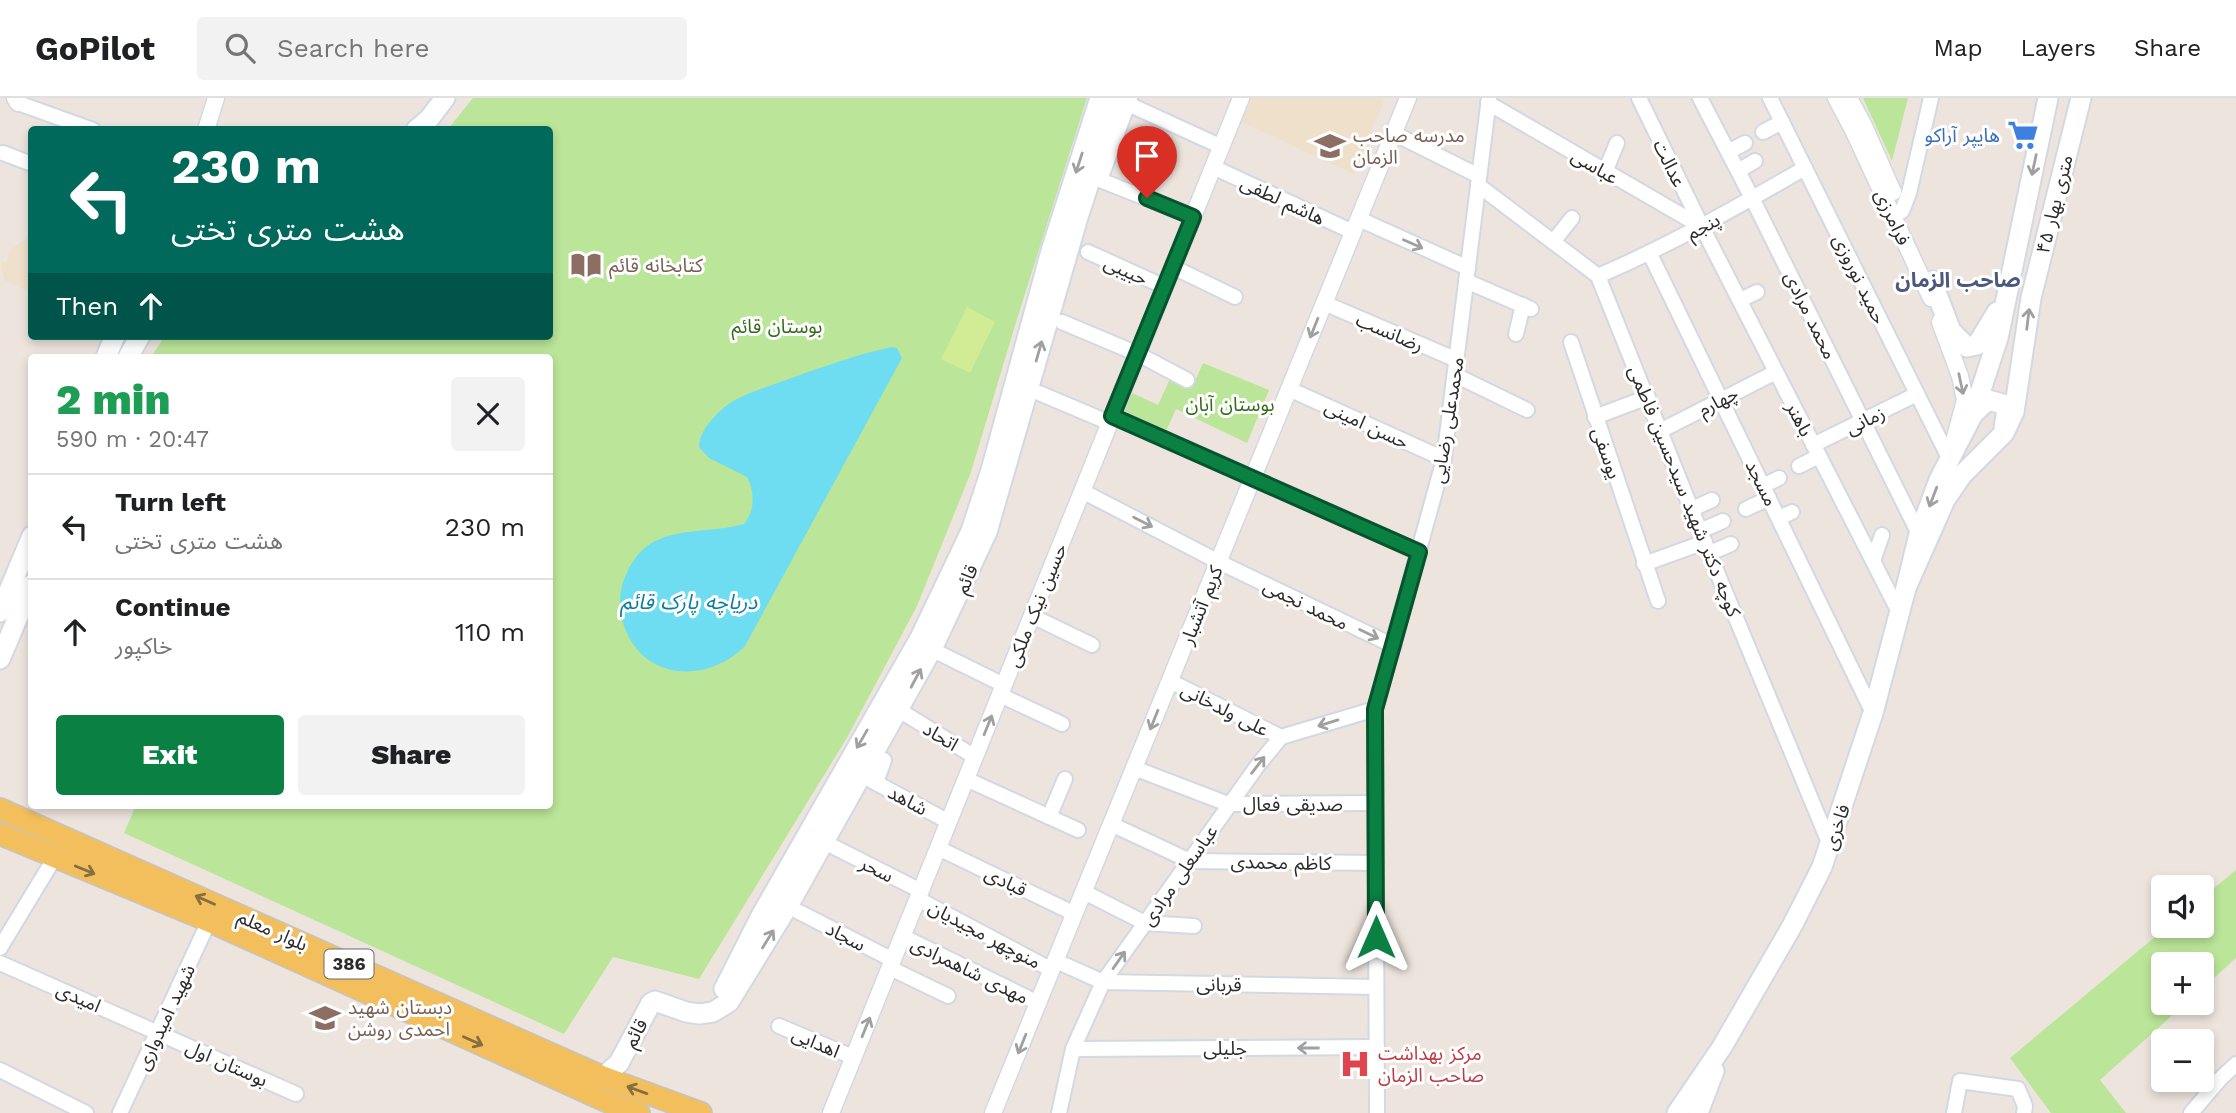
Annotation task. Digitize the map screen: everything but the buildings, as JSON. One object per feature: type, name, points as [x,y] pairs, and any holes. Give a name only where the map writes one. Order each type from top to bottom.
[{"type":"main road","points":[[421,126],[445,98]]},
{"type":"main road","points":[[436,126],[458,98]]},
{"type":"main road","name":"قائم","points":[[713,1012],[762,914],[919,638],[971,531],[991,470],[1051,251],[1100,98]]},
{"type":"main road","name":"۴۵ متری بهار","points":[[1973,414],[1998,338],[2048,98]]},
{"type":"main road","name":"۴۵ متری بهار","points":[[2004,433],[2014,412],[2031,298],[2081,98]]},
{"type":"main road","name":"قائم","points":[[603,1077],[619,1062],[651,1003],[655,1001],[699,1014],[713,1012],[729,1002],[789,906],[925,661],[987,532],[1078,217],[1125,100]]},
{"type":"main road","points":[[1932,281],[1951,331],[1967,347],[1977,345],[2007,293]]},
{"type":"main road","points":[[1973,414],[1988,400],[2003,404],[2007,409],[2004,433]]},
{"type":"main road","name":"فاخری","points":[[1676,1113],[1722,1047],[1792,926],[1822,867],[1873,713],[1919,534],[1940,480],[1973,414]]},
{"type":"main road","name":"فاخری","points":[[1906,588],[1945,500],[1962,475],[2004,433]]},
{"type":"main road","points":[[0,612],[28,546]]},
{"type":"main road","points":[[0,659],[28,593]]},
{"type":"main road","name":"بلوار معلم","points":[[0,809],[603,1077],[701,1113]]},
{"type":"main road","name":"بلوار معلم","points":[[0,834],[209,921],[606,1101],[639,1113]]},
{"type":"main road","name":"فاخری","points":[[1698,1113],[1722,1047]]},
{"type":"street","points":[[207,126],[216,98]]},
{"type":"street","name":"حسین نیک ملکی","points":[[831,1113],[1241,98]]},
{"type":"street","name":"کریم آتشبار","points":[[993,1113],[1038,1003],[1058,967],[1075,914],[1111,824],[1408,98]]},
{"type":"street","name":"عدالت","points":[[1639,98],[1702,227]]},
{"type":"street","name":"محمد مرادی","points":[[1700,98],[1919,534]]},
{"type":"street","name":"حمید نوروزی","points":[[1770,98],[1950,460]]},
{"type":"street","name":"فرامرزی","points":[[1836,98],[1931,300],[1960,376],[1965,400],[1950,460]]},
{"type":"street","name":"فرامرزی","points":[[1849,98],[1932,281]]},
{"type":"street","points":[[1902,211],[1909,193],[1931,98]]},
{"type":"street","points":[[1193,217],[1100,180],[1125,100],[1222,146]]},
{"type":"street","points":[[16,101],[60,124]]},
{"type":"street","name":"عباسی","points":[[1488,101],[1702,227]]},
{"type":"street","name":"محمدعلی رضایی","points":[[1377,1113],[1375,709],[1444,459],[1488,101]]},
{"type":"street","points":[[1763,132],[1782,122]]},
{"type":"street","points":[[1399,136],[1479,180],[1598,276]]},
{"type":"street","points":[[1605,172],[1617,143]]},
{"type":"street","points":[[1728,152],[1745,143]]},
{"type":"street","points":[[2,153],[28,163]]},
{"type":"street","points":[[1738,171],[1755,161]]},
{"type":"street","name":"هاشم لطفی","points":[[1213,167],[1467,274],[1527,307],[1516,334]]},
{"type":"street","name":"پنجم","points":[[1598,276],[1650,254],[1702,227],[1805,168]]},
{"type":"street","points":[[1553,242],[1572,218]]},
{"type":"street","name":"باهنر","points":[[1702,227],[1899,612]]},
{"type":"street","name":"حبیبی","points":[[1088,252],[1165,287]]},
{"type":"street","name":"مسجد","points":[[1650,254],[1766,492],[1785,515],[1873,713]]},
{"type":"street","points":[[1173,267],[1235,297]]},
{"type":"street","name":"کوچه دکتر شهید سیدحسین فاطمی","points":[[1598,276],[1830,845]]},
{"type":"street","points":[[1740,300],[1756,292]]},
{"type":"street","name":"رضانسب","points":[[1324,303],[1457,360]]},
{"type":"street","points":[[1062,322],[1187,380]]},
{"type":"street","name":"یوسفی","points":[[1572,342],[1658,601]]},
{"type":"street","name":"چهارم","points":[[1660,431],[1776,372]]},
{"type":"street","points":[[1455,375],[1527,410]]},
{"type":"street","name":"حسن امینی","points":[[1289,389],[1444,459]]},
{"type":"street","points":[[1039,393],[1253,479],[1419,552]]},
{"type":"street","name":"زمانی","points":[[1799,466],[1816,450],[1863,421],[1917,394]]},
{"type":"street","points":[[1595,417],[1648,397]]},
{"type":"street","points":[[1746,509],[1779,478]]},
{"type":"street","name":"محمد نجمی","points":[[1082,491],[1219,562],[1394,646]]},
{"type":"street","points":[[1692,509],[1712,500]]},
{"type":"street","points":[[1705,542],[1723,522]]},
{"type":"street","points":[[1872,561],[1882,535]]},
{"type":"street","points":[[1644,564],[1705,542],[1731,544]]},
{"type":"street","points":[[1032,616],[1092,645]]},
{"type":"street","points":[[939,653],[1062,724]]},
{"type":"street","name":"علی ولدخانی","points":[[1170,681],[1281,737]]},
{"type":"street","points":[[1281,737],[1375,709]]},
{"type":"street","name":"اتحاد","points":[[907,715],[975,757]]},
{"type":"street","name":"عباسعلی مرادی","points":[[1059,1113],[1073,1049],[1103,982],[1228,804],[1281,737]]},
{"type":"street","name":"شاهد","points":[[884,760],[872,781],[949,822]]},
{"type":"street","name":"صدیقی فعال","points":[[1134,768],[1228,804],[1375,803]]},
{"type":"street","points":[[966,779],[1078,831]]},
{"type":"street","points":[[1049,817],[1065,779]]},
{"type":"street","name":"کاظم محمدی","points":[[1111,824],[1190,861],[1376,863]]},
{"type":"street","name":"سحر","points":[[834,847],[919,895]]},
{"type":"street","name":"قبادی","points":[[938,848],[1075,914]]},
{"type":"street","points":[[0,948],[55,857]]},
{"type":"street","points":[[1084,892],[1145,923],[1194,926]]},
{"type":"street","name":"منوچهر مجیدیان","points":[[919,895],[1058,967]]},
{"type":"street","name":"سجاد","points":[[799,912],[948,996]]},
{"type":"street","name":"شهيد امیدواری","points":[[120,1113],[209,921]]},
{"type":"street","name":"مهدی شاهمرادی","points":[[902,936],[1038,1003]]},
{"type":"street","name":"امیدی","points":[[0,963],[158,1032]]},
{"type":"street","name":"قربانی","points":[[1058,967],[1103,982],[1376,987]]},
{"type":"street","name":"اهدایی","points":[[779,1026],[853,1057]]},
{"type":"street","name":"بوستان اول","points":[[158,1032],[296,1094]]},
{"type":"street","name":"جلیلی","points":[[1073,1049],[1377,1047]]},
{"type":"street","points":[[2191,1113],[2236,1064]]},
{"type":"street","points":[[0,1070],[86,1113]]},
{"type":"street","points":[[1954,1113],[1960,1081],[2018,1089],[2025,1110]]},
{"type":"shaded area","name":"مدرسه صاحب الزمان","points":[[1244,98],[1385,98],[1354,174],[1235,119]]},
{"type":"shaded area","points":[[28,232],[28,291],[4,280],[1,262],[7,262],[9,250],[26,239]]},
{"type":"green space","name":"بوستان قائم","points":[[473,98],[1087,98],[971,472],[917,606],[848,736],[699,979],[613,957],[564,1034],[124,833],[134,809],[553,809],[553,354],[153,354],[162,340],[553,340],[553,126],[450,126]]},
{"type":"green space","points":[[1863,98],[1908,98],[1892,161]]},
{"type":"green space","points":[[967,307],[995,322],[970,373],[941,359]]},
{"type":"green space","name":"بوستان آبان","points":[[1203,363],[1269,390],[1247,443],[1176,409],[1166,431],[1118,409],[1126,390],[1158,405],[1170,379],[1192,388]]},
{"type":"green space","points":[[2236,870],[2236,958],[2214,978],[2214,952],[2151,952],[2151,1015],[2173,1015],[2157,1029],[2151,1029],[2151,1034],[2100,1080],[2126,1113],[2051,1113],[2010,1058],[2154,938],[2214,938],[2214,888]]},
{"type":"water","name":"دریاچه پارک قائم","points":[[892,347],[897,348],[902,358],[745,646],[729,659],[711,668],[692,671],[657,665],[642,654],[630,639],[620,608],[623,582],[629,567],[646,547],[661,539],[744,524],[752,507],[747,477],[709,458],[699,447],[709,423],[727,405],[750,393],[837,362]]},
{"type":"place","name":"هایپر آراکو","points":[[2023,135]]},
{"type":"place","name":"مدرسه صاحب الزمان","points":[[1330,146]]},
{"type":"place","name":"کتابخانه قائم","points":[[586,265]]},
{"type":"place","name":"دبستان شهید احمدی روشن","points":[[325,1018]]},
{"type":"place","name":"مرکز بهداشت صاحب الزمان","points":[[1355,1064]]},
{"type":"district","name":"صاحب الزمان","points":[[1958,280]]},
{"type":"route","points":[[1147,198],[1193,217],[1112,416],[1419,552],[1375,709],[1376,937]]}]
